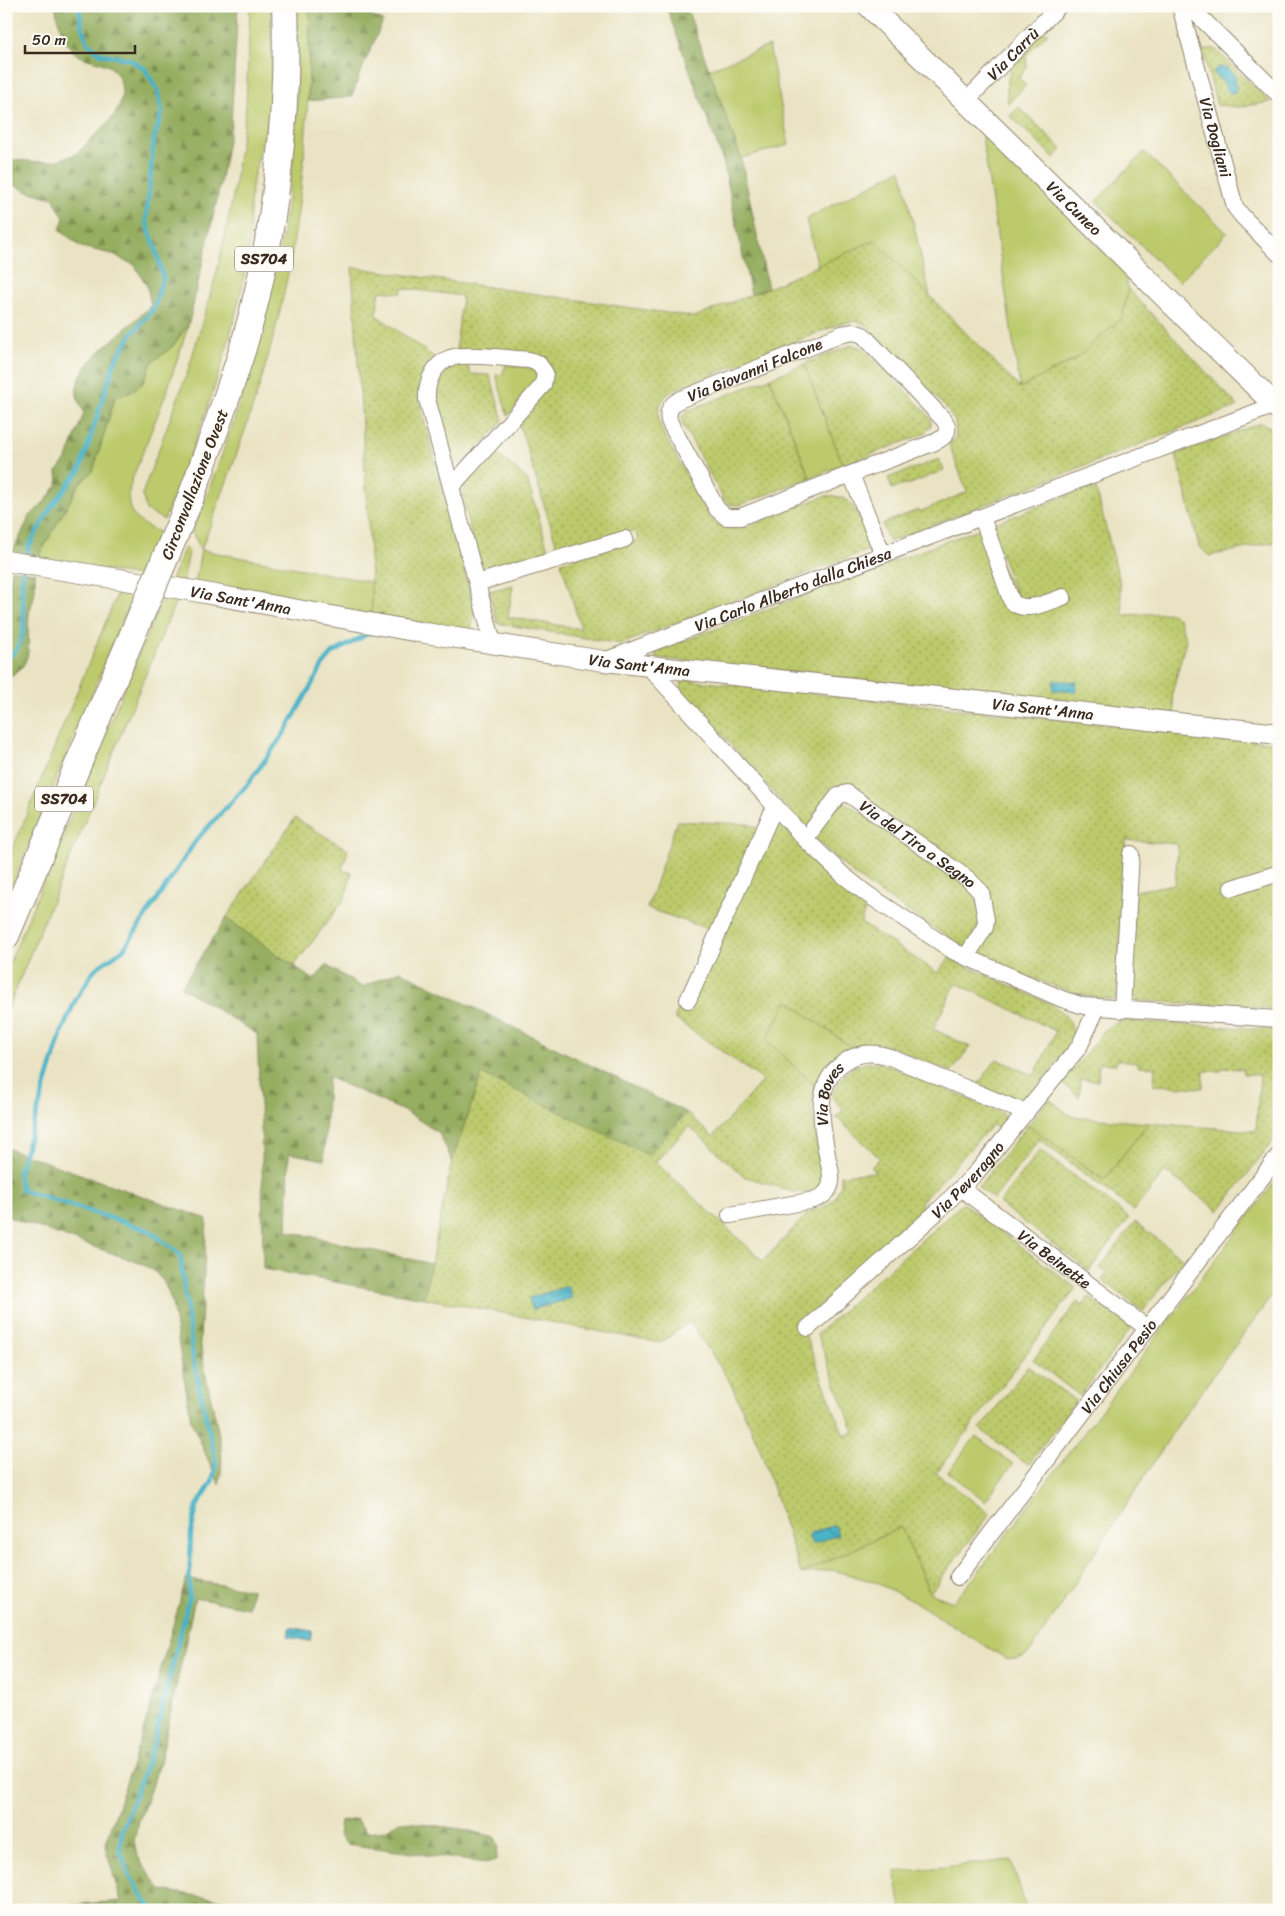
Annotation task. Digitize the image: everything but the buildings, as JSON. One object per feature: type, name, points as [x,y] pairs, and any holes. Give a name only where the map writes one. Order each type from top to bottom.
[{"type":"highway","name":"Circonvallazione Ovest","points":[[6,936],[189,502],[221,417],[248,331],[264,259],[275,193],[283,107],[285,6]]},
{"type":"main road","name":"Via Cuneo","points":[[869,6],[965,102],[1278,406]]},
{"type":"street","name":"Via Carrù","points":[[965,102],[1059,6]]},
{"type":"street","name":"Via Dogliani","points":[[1180,6],[1236,207],[1243,217],[1279,254]]},
{"type":"street","points":[[1189,6],[1279,95]]},
{"type":"street","name":"Via Giovanni Falcone","points":[[848,332],[858,333],[863,335],[944,420],[948,429],[947,434],[940,440],[851,474],[740,517],[726,517],[717,510],[670,423],[669,410],[679,400],[842,334],[848,332]]},
{"type":"street","points":[[451,487],[542,385],[545,373],[538,363],[529,360],[459,356],[449,358],[435,370],[427,385],[427,399],[493,643]]},
{"type":"street","name":"Via Carlo Alberto dalla Chiesa","points":[[604,661],[1278,406]]},
{"type":"street","points":[[851,474],[883,555]]},
{"type":"street","points":[[982,517],[1014,604],[1019,607],[1029,607],[1063,597]]},
{"type":"street","points":[[477,583],[625,540]]},
{"type":"street","name":"Via Sant'Anna","points":[[19,563],[188,590],[420,632],[604,661],[1279,734]]},
{"type":"street","points":[[648,666],[805,839],[843,875],[867,894],[945,946],[1062,999],[1097,1008],[1279,1019]]},
{"type":"street","name":"Via del Tiro a Segno","points":[[805,839],[838,796],[847,794],[968,879],[978,887],[982,895],[986,920],[985,926],[966,957]]},
{"type":"street","points":[[688,1000],[775,806]]},
{"type":"street","points":[[1122,1010],[1131,854]]},
{"type":"street","points":[[1232,888],[1279,873]]},
{"type":"street","name":"Via Peveragno","points":[[808,1328],[962,1189],[1079,1047],[1097,1008]]},
{"type":"street","name":"Via Boves","points":[[730,1215],[809,1202],[821,1197],[828,1191],[831,1177],[821,1115],[822,1098],[827,1083],[836,1069],[842,1063],[858,1055],[873,1053],[890,1056],[1026,1113]]},
{"type":"street","name":"Via Chiusa Pesio","points":[[958,1577],[1279,1155]]},
{"type":"street","name":"Via Beinette","points":[[962,1189],[1147,1328]]},
{"type":"green space","points":[[55,6],[238,6],[231,125],[216,204],[189,323],[172,347],[152,362],[143,383],[129,393],[115,397],[93,471],[80,483],[37,559],[11,555],[30,516],[46,500],[58,484],[57,471],[67,458],[84,413],[77,395],[78,383],[93,359],[151,305],[147,286],[134,264],[124,261],[116,255],[81,247],[60,230],[64,218],[53,198],[26,191],[11,183],[6,173],[9,160],[47,162],[76,154],[109,121],[119,107],[122,90],[116,73],[106,65],[86,59],[74,52],[62,31]]},
{"type":"green space","points":[[250,6],[271,6],[272,61],[268,116],[252,186],[247,261],[232,327],[213,392],[164,520],[146,510],[142,494],[188,371],[216,275],[224,239],[233,195],[246,108]]},
{"type":"green space","points":[[298,6],[310,6],[309,78],[301,187],[284,293],[258,391],[201,550],[192,532],[225,447],[253,361],[275,273],[293,162],[297,95]]},
{"type":"green space","points":[[310,6],[348,6],[383,21],[352,97],[308,101]]},
{"type":"green space","points":[[666,6],[686,6],[741,158],[768,288],[751,294],[723,161]]},
{"type":"green space","points":[[1042,31],[1048,33],[1026,55],[1027,67],[1019,78],[1026,85],[1008,104],[1007,91],[1010,71],[1020,56]]},
{"type":"green space","points":[[769,46],[789,145],[741,158],[709,69]]},
{"type":"green space","points":[[1214,48],[1270,102],[1239,107],[1217,105],[1203,51]]},
{"type":"green space","points":[[1019,107],[1062,149],[1054,158],[1010,116]]},
{"type":"green space","points":[[981,129],[1125,273],[1128,289],[1122,318],[1076,359],[1020,388]]},
{"type":"green space","points":[[1144,152],[1227,233],[1179,282],[1096,201]]},
{"type":"green space","points":[[901,169],[930,296],[875,240],[818,266],[806,219]]},
{"type":"green space","points":[[875,240],[1020,388],[1076,359],[1122,318],[1128,289],[1238,406],[889,542],[882,524],[918,510],[919,512],[967,492],[949,444],[956,436],[955,421],[946,408],[866,325],[858,321],[842,323],[672,391],[663,399],[659,408],[659,419],[662,431],[710,518],[720,525],[740,529],[825,496],[836,496],[845,499],[857,512],[871,549],[621,644],[497,623],[489,591],[513,585],[508,617],[581,629],[561,562],[638,540],[635,531],[559,553],[519,423],[551,368],[546,359],[540,356],[456,350],[462,296],[402,288],[401,293],[380,291],[376,315],[434,357],[421,378],[419,390],[420,404],[475,611],[470,632],[372,615],[369,534],[352,267],[694,317],[768,288]]},
{"type":"green space","points":[[189,323],[167,391],[131,482],[129,492],[130,508],[133,514],[143,524],[159,532],[140,576],[37,559],[80,483],[93,471],[115,397],[129,393],[143,383],[152,362],[172,347]]},
{"type":"green space","points":[[852,345],[863,348],[926,412],[931,420],[931,427],[924,434],[843,465],[804,364]]},
{"type":"green space","points":[[466,363],[471,374],[490,375],[503,421],[465,462],[453,465],[437,402],[437,384],[445,370]]},
{"type":"green space","points":[[804,364],[843,465],[810,478],[770,378]]},
{"type":"green space","points":[[506,365],[527,367],[535,370],[538,379],[508,416],[496,375],[502,375]]},
{"type":"green space","points":[[770,378],[810,478],[740,505],[731,505],[724,500],[683,425],[682,417],[687,411]]},
{"type":"green space","points":[[1261,423],[1270,427],[1279,468],[1279,541],[1209,556],[1199,546],[1176,454]]},
{"type":"green space","points":[[494,451],[527,479],[550,556],[484,575],[474,544],[463,495],[469,478]]},
{"type":"green space","points":[[939,459],[944,470],[908,485],[907,483],[892,489],[888,478]]},
{"type":"green space","points":[[1095,485],[1119,579],[1123,615],[1171,613],[1179,619],[1186,640],[1172,694],[1175,714],[656,658],[656,652],[658,651],[981,528],[1019,601],[990,525]]},
{"type":"green space","points":[[185,547],[189,552],[183,582],[171,580]]},
{"type":"green space","points":[[201,550],[371,582],[372,615],[195,584]]},
{"type":"green space","points":[[11,569],[35,573],[35,586],[29,613],[26,659],[23,666],[16,673],[6,678],[6,631]]},
{"type":"green space","points":[[120,587],[135,590],[6,900],[6,865]]},
{"type":"green space","points":[[164,594],[178,596],[6,1013],[6,971]]},
{"type":"green space","points":[[686,680],[1279,743],[1279,1009],[1129,1000],[1135,891],[1175,884],[1178,844],[1126,840],[1116,1000],[1079,994],[1026,975],[974,953],[987,898],[848,788],[807,830],[682,690],[681,683]]},
{"type":"green space","points":[[841,799],[972,889],[982,916],[967,949],[878,892],[851,872],[812,836]]},
{"type":"green space","points":[[776,817],[867,903],[861,923],[938,973],[949,958],[1051,1004],[1064,1015],[1073,1030],[1072,1042],[1066,1052],[1040,1083],[1022,1098],[1010,1098],[978,1084],[997,1059],[1034,1076],[1056,1031],[956,983],[933,1029],[970,1047],[951,1072],[887,1046],[876,1044],[852,1048],[788,1001],[766,1040],[816,1087],[811,1108],[822,1170],[822,1178],[819,1185],[814,1190],[806,1193],[794,1192],[743,1176],[689,1126],[655,1162],[763,1261],[809,1212],[824,1207],[834,1199],[841,1186],[841,1175],[876,1172],[871,1167],[880,1158],[836,1117],[844,1109],[832,1098],[839,1081],[851,1069],[866,1063],[884,1064],[1002,1113],[1005,1121],[1004,1127],[1002,1129],[992,1125],[921,1202],[922,1213],[800,1321],[844,1436],[854,1432],[817,1334],[963,1203],[1076,1288],[936,1473],[990,1514],[930,1593],[901,1527],[801,1574],[759,1446],[730,1382],[690,1322],[660,1343],[424,1298],[452,1161],[482,1074],[648,1155],[687,1113],[713,1137],[763,1080],[674,1018]]},
{"type":"green space","points":[[295,818],[348,850],[342,870],[352,873],[344,900],[294,966],[226,918]]},
{"type":"green space","points":[[677,821],[748,824],[759,829],[714,931],[647,908]]},
{"type":"green space","points":[[226,918],[314,980],[326,965],[362,987],[400,971],[687,1113],[648,1156],[482,1074],[452,1161],[439,1133],[408,1113],[328,1077],[324,1160],[289,1153],[287,1231],[432,1264],[424,1298],[263,1269],[262,1150],[257,1034],[181,987]]},
{"type":"green space","points":[[788,1001],[852,1048],[830,1064],[822,1074],[816,1087],[766,1040]]},
{"type":"green space","points":[[1127,1021],[1279,1030],[1279,1133],[1219,1211],[1165,1171],[1134,1211],[1039,1139],[994,1199],[978,1187],[1028,1125],[1104,1180],[1148,1123],[1256,1131],[1260,1075],[1243,1074],[1243,1069],[1221,1068],[1221,1071],[1204,1071],[1203,1088],[1154,1085],[1155,1067],[1138,1066],[1138,1062],[1117,1060],[1116,1064],[1099,1063],[1098,1081],[1080,1079],[1079,1097],[1062,1083],[1104,1031],[1114,1024]]},
{"type":"green space","points":[[1049,1099],[1074,1117],[1148,1123],[1104,1180],[1028,1125]]},
{"type":"green space","points":[[9,1149],[207,1219],[200,1340],[221,1450],[222,1466],[219,1484],[191,1421],[172,1302],[164,1282],[153,1270],[140,1263],[6,1216],[6,1152]]},
{"type":"green space","points":[[1040,1150],[1129,1218],[1089,1271],[999,1203]]},
{"type":"green space","points":[[1279,1176],[1279,1286],[1187,1411],[1028,1654],[1019,1659],[1005,1658],[915,1602],[875,1582],[832,1570],[801,1574],[901,1527],[930,1593],[953,1602],[973,1579]]},
{"type":"green space","points":[[1135,1222],[1183,1259],[1143,1311],[1102,1280],[1107,1273],[1100,1268]]},
{"type":"green space","points":[[1089,1297],[1131,1328],[1080,1396],[1033,1360],[1077,1302],[1083,1306]]},
{"type":"green space","points":[[1028,1366],[1076,1401],[1028,1465],[980,1429]]},
{"type":"green space","points":[[976,1436],[1013,1464],[985,1501],[948,1472]]},
{"type":"green space","points":[[186,1579],[252,1590],[248,1608],[195,1598],[160,1763],[134,1840],[136,1851],[141,1862],[161,1890],[248,1904],[255,1910],[10,1910],[121,1901],[105,1846],[144,1729]]},
{"type":"green space","points":[[357,1819],[366,1832],[387,1830],[399,1821],[461,1829],[495,1837],[498,1846],[496,1860],[485,1863],[346,1844],[338,1835],[340,1822]]},
{"type":"green space","points":[[1011,1860],[1027,1910],[901,1910],[895,1872]]},
{"type":"water","points":[[1218,67],[1231,71],[1236,82],[1235,92],[1230,93],[1224,83],[1215,76],[1214,71]]},
{"type":"water","points":[[1054,680],[1077,682],[1076,692],[1053,690]]},
{"type":"water","points":[[568,1286],[572,1298],[532,1310],[529,1298]]},
{"type":"water","points":[[835,1525],[838,1535],[812,1544],[808,1534]]},
{"type":"water","points":[[290,1627],[312,1631],[310,1641],[288,1637]]},
{"type":"waterway","points":[[26,560],[29,546],[51,507],[80,470],[115,361],[131,335],[154,308],[163,278],[156,249],[146,221],[154,139],[162,112],[158,91],[145,69],[129,59],[101,54],[88,43],[82,28],[79,6]]},
{"type":"waterway","points":[[6,661],[18,647],[24,628],[23,570]]},
{"type":"waterway","points":[[151,1909],[129,1875],[120,1850],[122,1831],[152,1749],[189,1598],[191,1533],[197,1506],[212,1482],[216,1463],[193,1358],[180,1254],[148,1230],[22,1190],[18,1175],[62,1031],[76,999],[95,969],[124,949],[197,839],[247,785],[285,732],[323,665],[333,653],[373,631]]},
{"type":"waterway","points":[[146,1910],[154,1910]]}]
